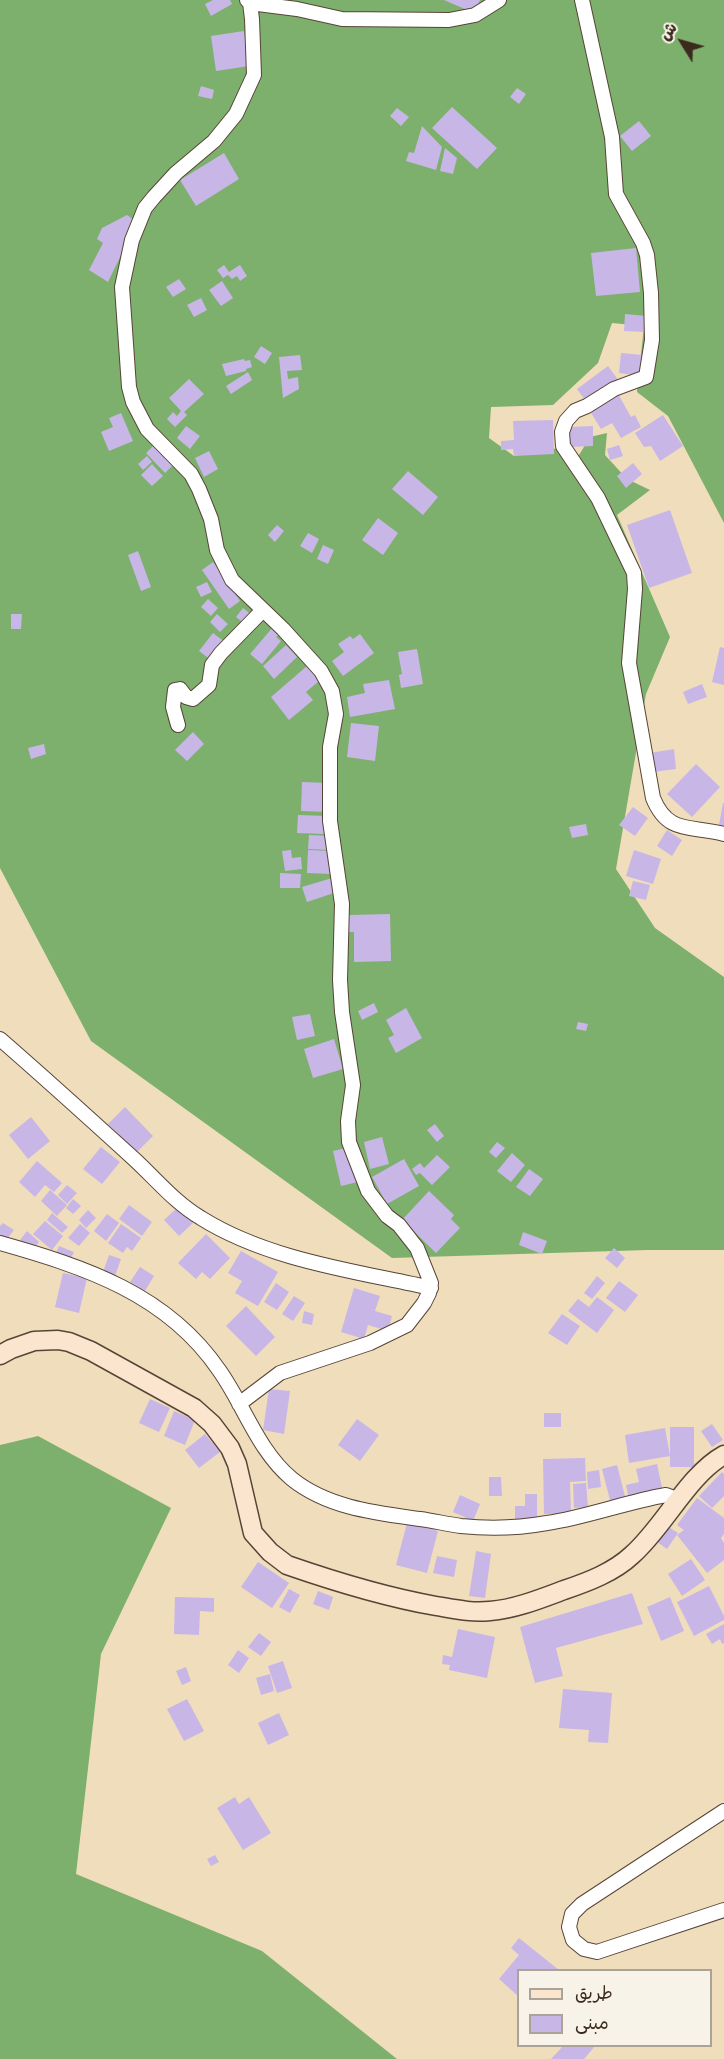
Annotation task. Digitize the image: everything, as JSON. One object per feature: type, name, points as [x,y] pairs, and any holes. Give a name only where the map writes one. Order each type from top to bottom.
[{"type":"main road","points":[[0,1355],[34,1341],[46,1340],[69,1342],[91,1351],[194,1408],[212,1424],[230,1448],[237,1464],[254,1533],[270,1552],[287,1565],[360,1589],[422,1604],[466,1611],[490,1611],[546,1597],[620,1565],[650,1538],[706,1469],[724,1455]]},
{"type":"street","points":[[239,1404],[280,1373],[370,1343],[407,1325],[424,1303],[431,1288],[430,1279],[417,1248],[399,1225],[387,1216],[368,1191],[350,1142],[348,1121],[353,1085],[342,1012],[340,980],[342,904],[330,821],[330,747],[336,714],[334,698],[321,671],[283,629],[238,587],[226,571],[217,550],[205,504],[191,474],[147,429],[136,409],[129,387],[122,287],[132,240],[145,208],[170,180],[214,141],[236,114],[254,75],[249,2],[342,19],[449,20],[475,15],[499,0]]},
{"type":"street","points":[[582,0],[612,137],[616,194],[643,243],[647,255],[652,340],[646,377],[614,389],[575,411],[566,421],[562,432],[563,446],[598,498],[634,573],[635,589],[629,663],[653,798],[658,810],[667,821],[724,834]]},
{"type":"street","points":[[178,725],[173,707],[175,690],[180,689],[186,697],[193,699],[203,692],[211,680],[212,665],[263,610]]},
{"type":"street","points":[[0,1039],[57,1088],[174,1197],[200,1218],[217,1228],[284,1255],[431,1288]]},
{"type":"street","points":[[0,1244],[78,1269],[125,1287],[150,1301],[175,1321],[208,1354],[220,1370],[272,1458],[293,1479],[321,1496],[364,1511],[462,1526],[518,1526],[548,1523],[666,1495],[679,1500]]},
{"type":"street","points":[[724,1811],[582,1904],[572,1914],[569,1927],[573,1940],[578,1945],[597,1952],[724,1910]]},
{"type":"green space","points":[[0,0],[724,0],[724,523],[668,416],[637,392],[644,326],[612,323],[598,363],[553,405],[491,407],[489,438],[514,456],[552,448],[579,455],[590,437],[607,433],[605,455],[627,479],[650,490],[617,515],[670,637],[646,694],[616,869],[655,928],[724,977],[724,1250],[647,1250],[392,1258],[91,1041],[0,868]]},
{"type":"green space","points":[[38,1436],[171,1508],[101,1654],[76,1874],[262,1951],[397,2059],[0,2059],[0,1445]]},
{"type":"building","points":[[213,0],[230,0],[232,4],[211,16],[205,4]]},
{"type":"building","points":[[444,0],[480,0],[474,13]]},
{"type":"building","points":[[244,31],[249,66],[216,71],[211,36]]},
{"type":"building","points":[[201,86],[214,90],[212,99],[198,96]]},
{"type":"building","points":[[517,88],[526,94],[519,104],[510,97]]},
{"type":"building","points":[[452,107],[497,148],[477,169],[432,128]]},
{"type":"building","points":[[397,108],[409,117],[401,126],[390,116]]},
{"type":"building","points":[[639,121],[651,136],[632,151],[620,136]]},
{"type":"building","points":[[422,126],[442,147],[436,170],[406,161],[409,152],[414,153]]},
{"type":"building","points":[[445,148],[457,158],[453,174],[440,171]]},
{"type":"building","points":[[224,153],[239,179],[196,206],[180,180]]},
{"type":"building","points":[[127,215],[137,222],[108,282],[89,270],[103,243],[97,239],[102,228]]},
{"type":"building","points":[[636,248],[640,292],[596,296],[591,253]]},
{"type":"building","points":[[224,265],[229,272],[240,265],[247,276],[240,281],[237,276],[232,279],[228,275],[223,278],[217,270]]},
{"type":"building","points":[[179,279],[186,289],[173,297],[166,287]]},
{"type":"building","points":[[222,281],[233,298],[221,306],[209,290]]},
{"type":"building","points":[[201,298],[207,310],[194,317],[187,305]]},
{"type":"building","points":[[625,314],[647,316],[646,332],[624,331]]},
{"type":"building","points":[[261,346],[272,353],[265,364],[254,357]]},
{"type":"building","points":[[621,353],[643,355],[640,376],[619,373]]},
{"type":"building","points":[[300,355],[302,370],[287,371],[288,379],[298,377],[299,389],[283,398],[279,357]]},
{"type":"building","points":[[244,359],[245,361],[250,360],[252,367],[246,371],[226,376],[222,364]]},
{"type":"building","points":[[608,366],[619,381],[588,404],[577,389]]},
{"type":"building","points":[[248,372],[252,380],[231,394],[226,386]]},
{"type":"building","points":[[189,379],[204,394],[184,412],[187,415],[175,427],[167,419],[173,412],[177,416],[181,411],[169,398]]},
{"type":"building","points":[[617,392],[631,417],[635,415],[641,427],[621,438],[612,423],[601,429],[588,408]]},
{"type":"building","points":[[121,413],[133,441],[109,451],[101,432],[113,427],[109,418]]},
{"type":"building","points":[[663,415],[683,446],[660,461],[651,446],[644,447],[635,433]]},
{"type":"building","points":[[553,420],[554,454],[514,456],[513,449],[501,450],[501,441],[514,440],[513,421]]},
{"type":"building","points":[[186,426],[200,436],[190,449],[177,438]]},
{"type":"building","points":[[593,426],[593,446],[570,447],[570,427]]},
{"type":"building","points":[[155,444],[174,464],[165,473],[146,453]]},
{"type":"building","points":[[619,445],[623,456],[610,460],[607,449]]},
{"type":"building","points":[[209,451],[218,469],[204,477],[195,458]]},
{"type":"building","points":[[147,456],[152,462],[143,470],[138,464]]},
{"type":"building","points":[[633,463],[642,474],[626,488],[617,476]]},
{"type":"building","points":[[152,464],[163,476],[152,486],[141,475]]},
{"type":"building","points":[[408,471],[438,497],[423,515],[392,489]]},
{"type":"building","points":[[670,510],[692,573],[649,588],[627,525]]},
{"type":"building","points":[[378,518],[398,533],[383,555],[362,540]]},
{"type":"building","points":[[277,525],[284,531],[275,542],[268,535]]},
{"type":"building","points":[[308,533],[319,539],[312,553],[300,546]]},
{"type":"building","points":[[323,545],[334,550],[328,564],[317,559]]},
{"type":"building","points":[[138,551],[151,587],[141,591],[128,555]]},
{"type":"building","points":[[213,562],[240,601],[229,609],[202,570]]},
{"type":"building","points":[[207,582],[212,592],[201,597],[196,587]]},
{"type":"building","points":[[208,599],[218,608],[211,616],[201,607]]},
{"type":"building","points":[[243,608],[252,615],[246,625],[236,617]]},
{"type":"building","points":[[11,614],[22,614],[21,629],[11,629]]},
{"type":"building","points":[[217,614],[228,624],[220,632],[210,622]]},
{"type":"building","points":[[273,627],[280,633],[276,637],[281,641],[262,664],[250,654]]},
{"type":"building","points":[[213,633],[225,642],[211,660],[199,651]]},
{"type":"building","points":[[360,634],[374,653],[343,676],[332,661],[344,652],[338,644],[350,636],[353,639]]},
{"type":"building","points":[[286,645],[297,657],[274,679],[263,666]]},
{"type":"building","points":[[720,647],[724,648],[724,685],[712,682]]},
{"type":"building","points":[[417,649],[423,684],[401,688],[399,675],[402,674],[398,652]]},
{"type":"building","points":[[307,666],[319,681],[306,692],[313,700],[289,720],[271,697]]},
{"type":"building","points":[[389,680],[395,709],[350,717],[347,697],[365,693],[363,684]]},
{"type":"building","points":[[702,684],[707,697],[688,704],[683,692]]},
{"type":"building","points":[[351,723],[379,726],[375,761],[347,757]]},
{"type":"building","points":[[193,732],[204,744],[187,761],[175,750]]},
{"type":"building","points":[[44,744],[46,754],[31,759],[28,748]]},
{"type":"building","points":[[674,749],[676,769],[653,772],[650,753]]},
{"type":"building","points":[[696,764],[720,787],[692,817],[667,794]]},
{"type":"building","points":[[302,782],[329,783],[328,812],[301,811]]},
{"type":"building","points":[[724,803],[724,826],[719,825]]},
{"type":"building","points":[[633,807],[648,818],[635,836],[619,825]]},
{"type":"building","points":[[298,815],[327,816],[326,834],[297,833]]},
{"type":"building","points":[[586,824],[588,835],[572,838],[569,827]]},
{"type":"building","points":[[667,830],[682,840],[672,856],[657,846]]},
{"type":"building","points":[[309,835],[331,836],[330,850],[308,849]]},
{"type":"building","points":[[291,850],[292,858],[301,857],[302,869],[285,871],[282,851]]},
{"type":"building","points":[[308,850],[332,851],[331,874],[307,873]]},
{"type":"building","points":[[634,850],[661,859],[653,884],[626,876]]},
{"type":"building","points":[[280,873],[301,874],[300,888],[280,888]]},
{"type":"building","points":[[332,878],[337,892],[307,902],[302,887]]},
{"type":"building","points":[[633,881],[650,885],[646,900],[629,896]]},
{"type":"building","points":[[390,914],[391,961],[354,962],[354,932],[348,932],[348,915]]},
{"type":"building","points":[[374,1003],[378,1012],[362,1020],[358,1011]]},
{"type":"building","points":[[406,1008],[422,1038],[396,1053],[388,1038],[394,1035],[386,1020]]},
{"type":"building","points":[[310,1014],[315,1036],[297,1040],[292,1017]]},
{"type":"building","points":[[578,1022],[588,1024],[586,1031],[576,1029]]},
{"type":"building","points":[[334,1039],[343,1069],[313,1078],[304,1049]]},
{"type":"building","points":[[125,1107],[153,1136],[137,1152],[108,1124]]},
{"type":"building","points":[[31,1117],[50,1141],[28,1159],[9,1135]]},
{"type":"building","points":[[435,1124],[444,1136],[437,1142],[427,1130]]},
{"type":"building","points":[[382,1137],[389,1164],[370,1169],[364,1142]]},
{"type":"building","points":[[497,1142],[505,1148],[496,1158],[489,1152]]},
{"type":"building","points":[[101,1147],[120,1162],[102,1184],[83,1169]]},
{"type":"building","points":[[350,1147],[358,1182],[341,1186],[333,1151]]},
{"type":"building","points":[[512,1153],[525,1165],[511,1182],[497,1171]]},
{"type":"building","points":[[437,1155],[450,1167],[432,1185],[420,1173],[416,1175],[412,1169],[420,1163],[424,1168]]},
{"type":"building","points":[[404,1159],[419,1186],[387,1204],[372,1177]]},
{"type":"building","points":[[37,1161],[62,1183],[54,1192],[45,1185],[35,1197],[19,1182]]},
{"type":"building","points":[[529,1169],[543,1179],[530,1196],[516,1187]]},
{"type":"building","points":[[67,1185],[77,1193],[67,1204],[58,1195]]},
{"type":"building","points":[[50,1190],[67,1205],[57,1216],[41,1201]]},
{"type":"building","points":[[429,1191],[454,1215],[451,1219],[460,1228],[436,1253],[402,1220]]},
{"type":"building","points":[[73,1199],[81,1206],[73,1214],[66,1208]]},
{"type":"building","points":[[129,1205],[152,1222],[142,1236],[119,1219]]},
{"type":"building","points":[[179,1206],[193,1223],[179,1236],[164,1220]]},
{"type":"building","points":[[88,1210],[96,1218],[86,1228],[79,1220]]},
{"type":"building","points":[[52,1213],[68,1227],[62,1233],[47,1220]]},
{"type":"building","points":[[107,1214],[119,1223],[106,1241],[94,1231]]},
{"type":"building","points":[[45,1221],[63,1236],[52,1250],[33,1234]]},
{"type":"building","points":[[3,1223],[14,1230],[4,1243],[0,1240],[0,1226]]},
{"type":"building","points":[[80,1224],[90,1233],[79,1246],[68,1238]]},
{"type":"building","points":[[121,1224],[141,1238],[132,1251],[127,1247],[123,1253],[108,1243]]},
{"type":"building","points":[[27,1231],[39,1242],[32,1251],[20,1240]]},
{"type":"building","points":[[523,1232],[547,1241],[542,1254],[519,1245]]},
{"type":"building","points":[[206,1234],[230,1258],[210,1279],[202,1272],[196,1279],[178,1263]]},
{"type":"building","points":[[59,1246],[74,1252],[69,1262],[55,1256]]},
{"type":"building","points":[[614,1248],[625,1258],[617,1268],[605,1258]]},
{"type":"building","points":[[241,1251],[278,1272],[258,1306],[235,1293],[242,1281],[228,1273]]},
{"type":"building","points":[[109,1255],[121,1259],[115,1276],[103,1272]]},
{"type":"building","points":[[140,1267],[154,1276],[145,1291],[130,1282]]},
{"type":"building","points":[[63,1273],[87,1278],[79,1313],[55,1307]]},
{"type":"building","points":[[597,1276],[605,1283],[592,1299],[584,1293]]},
{"type":"building","points":[[619,1281],[638,1295],[625,1312],[606,1298]]},
{"type":"building","points":[[276,1283],[289,1292],[277,1310],[264,1302]]},
{"type":"building","points":[[354,1288],[380,1296],[375,1311],[392,1316],[388,1331],[368,1325],[364,1339],[341,1332]]},
{"type":"building","points":[[294,1296],[305,1303],[293,1321],[282,1314]]},
{"type":"building","points":[[597,1297],[614,1310],[597,1333],[568,1311],[578,1299],[589,1307]]},
{"type":"building","points":[[246,1306],[275,1337],[256,1356],[226,1326]]},
{"type":"building","points":[[304,1311],[314,1314],[312,1325],[302,1323]]},
{"type":"building","points":[[562,1314],[580,1326],[567,1345],[548,1333]]},
{"type":"building","points":[[269,1389],[290,1391],[284,1434],[263,1430]]},
{"type":"building","points":[[150,1399],[170,1408],[159,1432],[139,1423]]},
{"type":"building","points":[[174,1411],[195,1420],[185,1445],[164,1436]]},
{"type":"building","points":[[544,1413],[561,1413],[561,1427],[544,1427]]},
{"type":"building","points":[[357,1419],[379,1435],[360,1461],[338,1445]]},
{"type":"building","points":[[712,1424],[723,1440],[712,1447],[701,1431]]},
{"type":"building","points":[[670,1427],[694,1427],[694,1467],[670,1467]]},
{"type":"building","points":[[665,1428],[670,1456],[629,1463],[625,1435]]},
{"type":"building","points":[[205,1434],[220,1452],[199,1468],[185,1450]]},
{"type":"building","points":[[585,1458],[586,1481],[570,1482],[571,1514],[544,1514],[543,1459]]},
{"type":"building","points":[[657,1464],[663,1492],[629,1500],[626,1485],[639,1482],[636,1469]]},
{"type":"building","points":[[617,1465],[626,1500],[611,1504],[602,1469]]},
{"type":"building","points":[[599,1470],[601,1487],[588,1489],[587,1472]]},
{"type":"building","points":[[722,1472],[724,1474],[724,1496],[712,1508],[699,1496]]},
{"type":"building","points":[[489,1477],[501,1477],[502,1496],[489,1496]]},
{"type":"building","points":[[586,1483],[588,1507],[574,1508],[573,1484]]},
{"type":"building","points":[[525,1494],[537,1494],[537,1519],[515,1519],[515,1506],[525,1506]]},
{"type":"building","points":[[460,1495],[480,1504],[473,1521],[453,1512]]},
{"type":"building","points":[[697,1498],[724,1518],[724,1534],[721,1538],[724,1543],[724,1560],[707,1573],[677,1535],[684,1530],[677,1525]]},
{"type":"building","points":[[407,1523],[438,1531],[427,1573],[396,1565]]},
{"type":"building","points":[[664,1524],[678,1533],[667,1549],[653,1539]]},
{"type":"building","points":[[476,1551],[491,1554],[485,1598],[469,1596]]},
{"type":"building","points":[[437,1556],[457,1560],[454,1577],[433,1573]]},
{"type":"building","points":[[691,1559],[705,1580],[682,1596],[668,1574]]},
{"type":"building","points":[[258,1562],[289,1583],[272,1608],[241,1587]]},
{"type":"building","points":[[709,1586],[724,1620],[694,1636],[677,1602]]},
{"type":"building","points":[[289,1589],[300,1595],[290,1613],[279,1607]]},
{"type":"building","points":[[318,1591],[333,1597],[329,1610],[313,1604]]},
{"type":"building","points":[[632,1593],[643,1624],[556,1648],[563,1676],[535,1683],[520,1627]]},
{"type":"building","points":[[175,1597],[214,1598],[214,1612],[200,1611],[199,1635],[174,1634]]},
{"type":"building","points":[[670,1597],[684,1631],[661,1641],[647,1607]]},
{"type":"building","points":[[724,1624],[724,1643],[722,1644],[720,1639],[712,1644],[706,1634]]},
{"type":"building","points":[[458,1629],[495,1637],[487,1678],[449,1670],[450,1665],[442,1664],[443,1655],[452,1657]]},
{"type":"building","points":[[259,1633],[271,1642],[261,1656],[248,1647]]},
{"type":"building","points":[[238,1650],[249,1658],[239,1673],[228,1665]]},
{"type":"building","points":[[283,1661],[292,1688],[277,1693],[268,1666]]},
{"type":"building","points":[[186,1667],[191,1681],[182,1685],[176,1671]]},
{"type":"building","points":[[270,1674],[274,1691],[261,1695],[256,1678]]},
{"type":"building","points":[[563,1689],[612,1693],[608,1743],[588,1742],[589,1730],[559,1728]]},
{"type":"building","points":[[187,1699],[204,1731],[184,1741],[167,1709]]},
{"type":"building","points":[[279,1713],[289,1735],[268,1745],[258,1723]]},
{"type":"building","points":[[235,1797],[239,1804],[249,1797],[271,1833],[243,1850],[217,1808]]},
{"type":"building","points":[[215,1855],[219,1862],[211,1866],[207,1859]]},
{"type":"building","points":[[519,1938],[558,1969],[517,1969],[517,1995],[499,1979],[519,1955],[511,1948]]},
{"type":"building","points":[[562,2047],[594,2047],[584,2059],[551,2059]]}]
